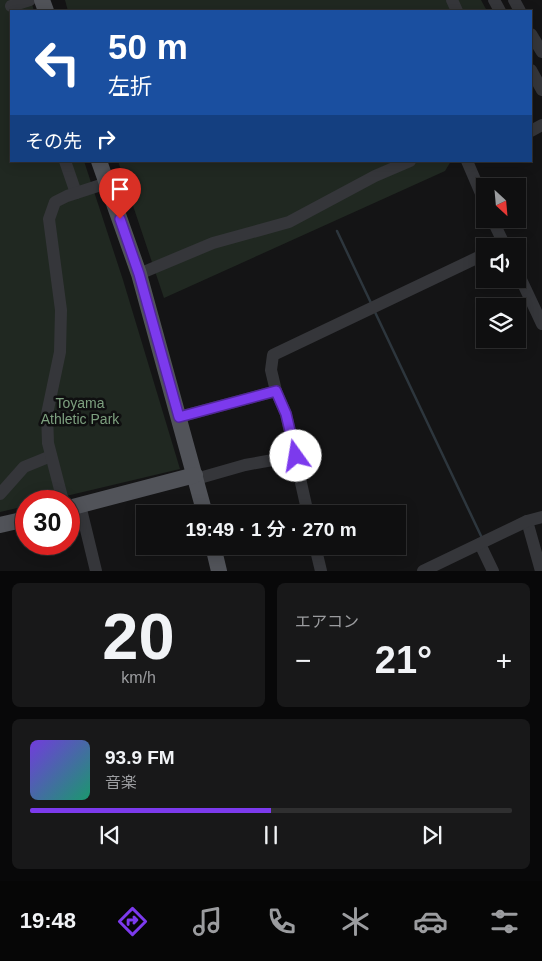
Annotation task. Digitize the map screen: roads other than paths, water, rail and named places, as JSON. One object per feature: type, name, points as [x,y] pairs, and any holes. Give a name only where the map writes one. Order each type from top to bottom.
[{"type":"main road","points":[[99,162],[139,274],[203,505]]},
{"type":"main road","points":[[80,506],[196,477]]},
{"type":"main road","points":[[0,525],[15,522]]},
{"type":"main road","points":[[216,555],[220,571]]},
{"type":"street","points":[[11,6],[30,0]]},
{"type":"street","points":[[532,36],[542,52]]},
{"type":"street","points":[[65,162],[76,193]]},
{"type":"street","points":[[139,274],[213,243],[289,222],[375,176],[408,162]]},
{"type":"street","points":[[468,162],[476,181]]},
{"type":"street","points":[[60,490],[48,443],[47,414],[60,352],[61,310],[49,220],[55,202],[106,183]]},
{"type":"street","points":[[306,505],[286,414],[276,391],[271,370],[273,355],[476,258]]},
{"type":"street","points":[[525,288],[542,324]]},
{"type":"street","points":[[179,417],[276,391]]},
{"type":"street","points":[[0,494],[24,467],[51,456]]},
{"type":"street","points":[[196,477],[245,465],[296,456]]},
{"type":"street","points":[[422,571],[528,521],[542,517]]},
{"type":"street","points":[[528,521],[541,571]]},
{"type":"street","points":[[80,524],[96,571]]},
{"type":"street","points":[[482,542],[493,571]]},
{"type":"street","points":[[318,555],[321,571]]},
{"type":"waterway","points":[[337,231],[371,303]]},
{"type":"waterway","points":[[374,310],[482,538]]},
{"type":"park label","name":"Toyama Athletic Park","points":[[80,412]]}]
